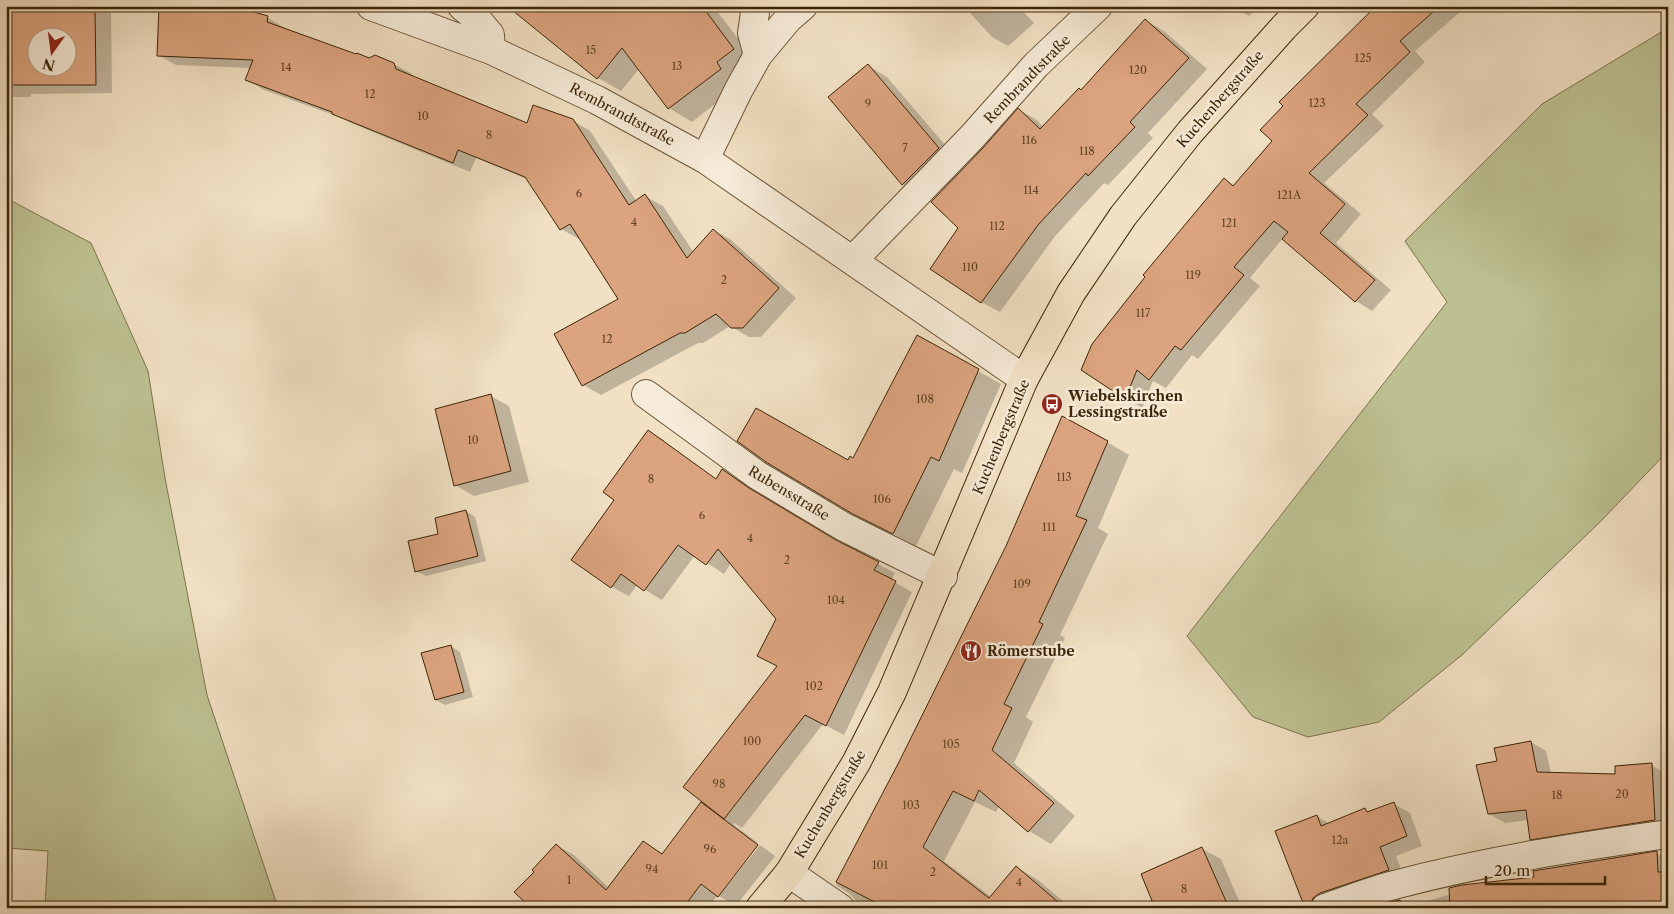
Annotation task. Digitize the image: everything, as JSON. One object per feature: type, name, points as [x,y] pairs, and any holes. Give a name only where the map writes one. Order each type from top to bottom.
[{"type":"main road","name":"Kuchenbergstraße","points":[[760,908],[789,872],[856,763],[892,692],[1024,379],[1071,293],[1122,216],[1190,132],[1305,6]]},
{"type":"street","name":"Rembrandtstraße","points":[[371,6],[492,50],[597,100],[705,158],[1024,379]]},
{"type":"street","points":[[462,6],[476,18],[490,36],[492,50]]},
{"type":"street","points":[[756,6],[752,33],[758,55]]},
{"type":"street","points":[[705,158],[758,55],[788,19],[803,6]]},
{"type":"street","name":"Rembrandtstraße","points":[[853,260],[972,137],[1036,65],[1098,6]]},
{"type":"street","name":"Rubensstraße","points":[[646,394],[757,475],[844,526],[942,576]]},
{"type":"street","points":[[1325,908],[1392,885],[1449,872],[1593,845],[1668,834]]},
{"type":"street","points":[[789,872],[840,908]]},
{"type":"green space","points":[[1668,28],[1668,451],[1600,522],[1462,655],[1379,722],[1308,737],[1253,717],[1187,636],[1447,302],[1405,241],[1542,104]]},
{"type":"green space","points":[[6,198],[91,243],[148,371],[165,478],[207,695],[278,908],[45,908],[48,851],[6,848]]},
{"type":"building","points":[[6,6],[95,6],[96,85],[6,85]]},
{"type":"building","points":[[159,6],[240,8],[268,16],[267,22],[356,54],[369,58],[375,55],[394,63],[396,69],[527,123],[533,105],[573,119],[629,205],[645,194],[687,258],[713,229],[779,288],[743,328],[731,328],[716,314],[685,333],[680,333],[582,386],[554,334],[618,299],[570,224],[560,230],[525,177],[458,150],[453,163],[332,114],[332,112],[245,80],[253,60],[157,56]]},
{"type":"building","points":[[507,6],[702,6],[734,49],[717,62],[721,69],[668,109],[622,48],[597,79]]},
{"type":"building","points":[[1376,6],[1440,6],[1400,41],[1410,52],[1356,104],[1368,115],[1309,173],[1345,204],[1320,233],[1375,280],[1355,302],[1282,239],[1288,232],[1274,221],[1234,267],[1244,275],[1181,350],[1175,346],[1149,380],[1137,370],[1125,399],[1081,370],[1092,344],[1145,277],[1143,275],[1224,178],[1233,186],[1272,141],[1260,130],[1283,106],[1279,102]]},
{"type":"building","points":[[1145,19],[1189,58],[1130,122],[1135,127],[1088,176],[1086,173],[1038,225],[981,303],[930,269],[958,228],[931,202],[1018,108],[1040,129],[1079,88],[1081,90]]},
{"type":"building","points":[[868,64],[939,148],[902,185],[828,97]]},
{"type":"building","points":[[917,335],[979,369],[939,461],[931,457],[893,534],[851,513],[766,462],[737,441],[756,408],[848,460],[850,456],[853,458]]},
{"type":"building","points":[[491,394],[511,471],[454,486],[435,409]]},
{"type":"building","points":[[1062,416],[1108,441],[1076,516],[1087,520],[1039,622],[1043,624],[1004,704],[1012,708],[992,750],[1054,803],[1028,832],[979,790],[974,801],[953,791],[923,847],[989,898],[1016,866],[1065,908],[886,908],[836,882],[899,762],[1006,546]]},
{"type":"building","points":[[648,430],[716,479],[722,469],[749,488],[836,540],[879,562],[874,570],[896,581],[826,726],[805,715],[724,819],[683,787],[777,666],[757,656],[776,619],[718,549],[706,565],[678,545],[644,591],[621,574],[611,588],[571,560],[614,500],[603,492]]},
{"type":"building","points":[[466,510],[478,556],[415,572],[408,541],[438,534],[435,518]]},
{"type":"building","points":[[451,645],[464,692],[435,700],[421,653]]},
{"type":"building","points":[[1531,741],[1537,772],[1615,774],[1615,766],[1652,763],[1655,820],[1530,840],[1526,810],[1488,814],[1476,765],[1497,761],[1494,748]]},
{"type":"building","points":[[701,802],[758,845],[718,897],[701,884],[683,908],[531,908],[514,892],[534,872],[532,870],[556,844],[606,890],[643,841],[662,854]]},
{"type":"building","points":[[1394,802],[1407,836],[1380,847],[1389,870],[1320,893],[1313,898],[1310,908],[1305,908],[1275,831],[1317,815],[1321,826],[1365,808],[1367,812]]},
{"type":"building","points":[[1202,847],[1229,908],[1155,908],[1141,874]]},
{"type":"building","points":[[1657,851],[1658,872],[1668,872],[1668,908],[1450,908],[1449,888],[1534,877],[1533,871]]},
{"type":"building","points":[[1400,900],[1404,908],[1373,908],[1390,902]]},
{"type":"place","name":"Wiebelskirchen Lessingstraße","points":[[1052,404]]},
{"type":"place","name":"Römerstube","points":[[971,651]]}]
